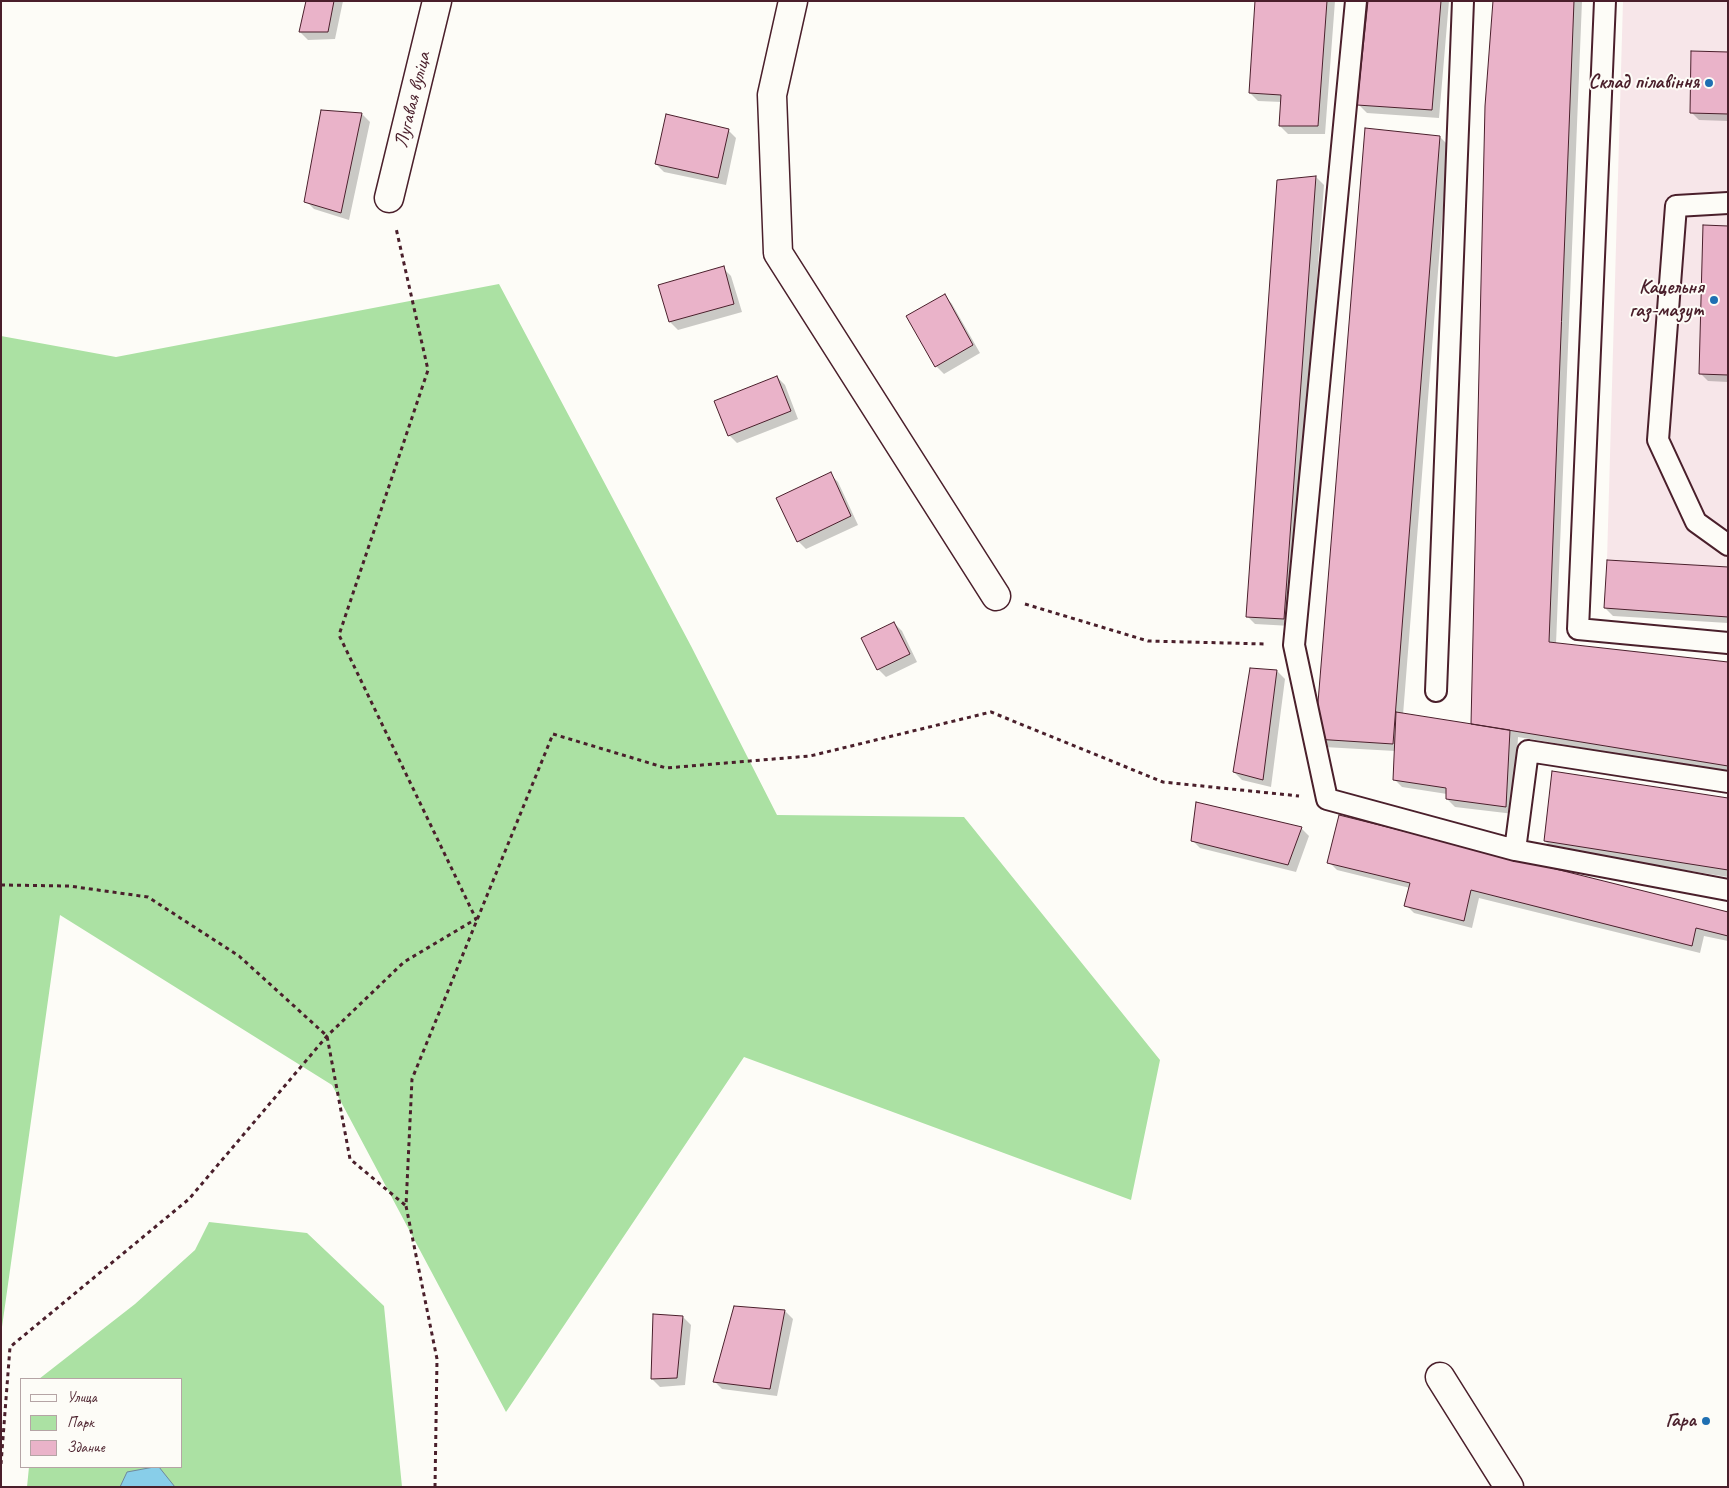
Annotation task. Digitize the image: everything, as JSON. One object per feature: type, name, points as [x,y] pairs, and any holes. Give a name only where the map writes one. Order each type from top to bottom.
[{"type":"street","name":"Лугавая вуліца","points":[[389,198],[437,1]]},
{"type":"street","points":[[792,1],[772,95],[778,254],[996,596]]},
{"type":"street","points":[[1440,1377],[1509,1487]]},
{"type":"lane","points":[[1356,1],[1294,645],[1327,799],[1514,850],[1728,890]]},
{"type":"lane","points":[[1436,691],[1463,1]]},
{"type":"lane","points":[[1604,1],[1578,629],[1728,643]]},
{"type":"lane","points":[[1728,203],[1676,206],[1658,440],[1696,522],[1728,545]]},
{"type":"lane","points":[[1514,850],[1528,751],[1728,782]]},
{"type":"path","points":[[389,198],[428,370],[339,635],[476,919]]},
{"type":"path","points":[[996,596],[1148,641],[1294,645]]},
{"type":"path","points":[[436,1487],[437,1359],[406,1206],[412,1078],[552,734],[666,768],[810,756],[991,712],[1163,782],[1327,799]]},
{"type":"path","points":[[1,885],[69,886],[148,897],[239,956],[326,1036],[350,1159],[406,1206]]},
{"type":"path","points":[[1,1464],[10,1347],[189,1199],[326,1036],[404,962],[476,919]]},
{"type":"shaded area","points":[[1623,1],[1728,1],[1728,567],[1607,560]]},
{"type":"green space","points":[[499,284],[691,646],[777,815],[964,817],[1160,1060],[1131,1200],[744,1057],[506,1412],[332,1085],[60,915],[1,1334],[1,336],[116,357]]},
{"type":"green space","points":[[209,1222],[307,1233],[384,1306],[402,1487],[27,1487],[29,1468],[182,1468],[182,1378],[40,1378],[135,1304],[195,1250]]},
{"type":"water","points":[[160,1468],[175,1487],[120,1487],[127,1472]]},
{"type":"building","points":[[306,1],[334,1],[328,32],[299,32]]},
{"type":"building","points":[[1255,1],[1327,1],[1318,126],[1279,126],[1281,95],[1249,93]]},
{"type":"building","points":[[1368,1],[1441,1],[1432,110],[1357,105]]},
{"type":"building","points":[[1493,1],[1574,1],[1549,642],[1728,662],[1728,766],[1471,724],[1485,106]]},
{"type":"building","name":"Склад пілавіння","points":[[1691,51],[1728,52],[1728,114],[1690,113]]},
{"type":"building","points":[[321,110],[362,113],[341,213],[304,202]]},
{"type":"building","points":[[666,114],[729,129],[718,178],[655,164]]},
{"type":"building","points":[[1365,128],[1440,136],[1393,744],[1315,739]]},
{"type":"building","points":[[1316,176],[1284,619],[1246,617],[1277,180]]},
{"type":"building","name":"Кацельня газ-мазут","points":[[1703,225],[1728,226],[1728,375],[1699,374]]},
{"type":"building","points":[[724,266],[734,304],[669,322],[658,285]]},
{"type":"building","points":[[945,294],[973,345],[935,367],[906,316]]},
{"type":"building","points":[[777,376],[791,411],[728,436],[714,401]]},
{"type":"building","points":[[831,472],[851,516],[797,542],[776,498]]},
{"type":"building","points":[[1607,560],[1728,567],[1728,617],[1604,608]]},
{"type":"building","points":[[894,622],[910,654],[877,670],[861,638]]},
{"type":"building","points":[[1250,668],[1277,670],[1263,780],[1233,772]]},
{"type":"building","points":[[1396,712],[1510,730],[1506,807],[1446,799],[1446,788],[1393,780]]},
{"type":"building","points":[[1552,771],[1728,798],[1728,870],[1544,841]]},
{"type":"building","points":[[1196,802],[1302,827],[1288,865],[1191,841]]},
{"type":"building","points":[[1339,815],[1728,912],[1728,936],[1696,928],[1692,946],[1471,890],[1464,921],[1404,906],[1410,883],[1327,863]]},
{"type":"building","points":[[734,1306],[785,1310],[770,1389],[713,1382]]},
{"type":"building","points":[[653,1314],[683,1316],[677,1378],[651,1379]]},
{"type":"place","name":"Склад пілавіння","points":[[1709,83]]},
{"type":"place","name":"Кацельня газ-мазут","points":[[1714,300]]},
{"type":"place","name":"Гара","points":[[1706,1421]]}]
